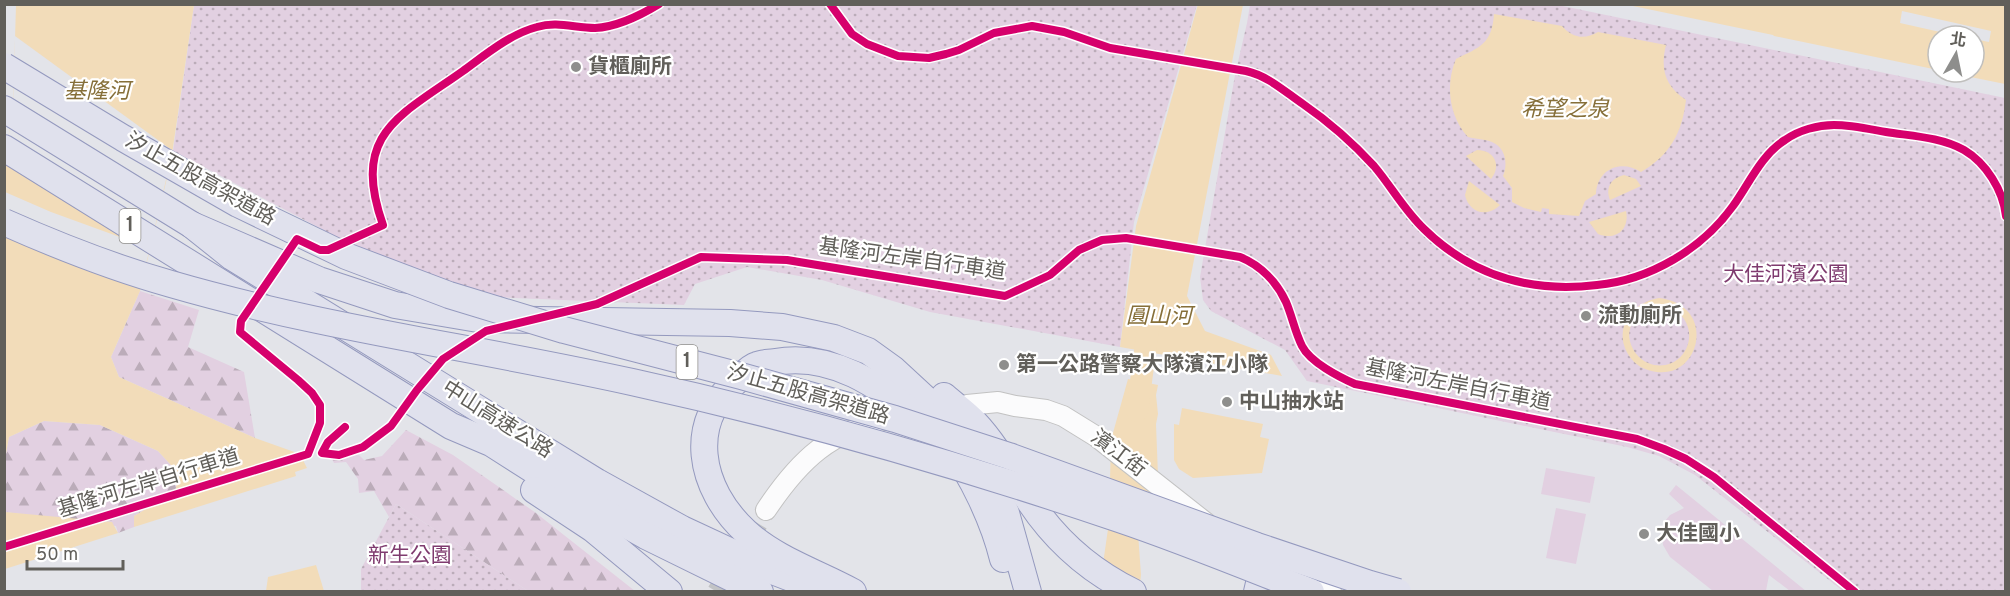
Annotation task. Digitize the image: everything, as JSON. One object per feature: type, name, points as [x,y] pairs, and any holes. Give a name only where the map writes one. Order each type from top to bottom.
[{"type":"highway","name":"汐止五股高架道路","points":[[4,66],[238,204],[346,256],[439,291],[564,330],[895,419],[1009,456],[1257,546],[1370,584],[1398,591]]},
{"type":"highway","name":"中山高速公路","points":[[4,109],[192,225],[232,257],[597,482],[682,529],[770,570],[827,591]]},
{"type":"highway","name":"中山高速公路","points":[[4,148],[451,426],[491,443],[568,492],[646,537],[760,591]]},
{"type":"highway","name":"汐止五股高架道路","points":[[4,222],[94,258],[159,280],[271,310],[632,382],[828,430],[969,470],[1120,519],[1311,591]]},
{"type":"highway","points":[[192,225],[319,280],[395,305],[478,319],[730,323],[782,327],[834,338],[868,351],[893,369],[945,417],[980,456],[1006,513],[1028,591]]},
{"type":"highway","points":[[853,591],[784,558],[746,533],[721,504],[707,473],[703,445],[707,420],[725,390],[756,365],[790,359],[818,361],[849,371],[878,387],[948,443],[968,475],[1000,547],[1010,591]]},
{"type":"highway","points":[[893,369],[933,387],[975,423],[1032,506],[1062,541],[1087,565],[1133,591]]},
{"type":"highway","points":[[451,426],[479,453],[593,529],[669,591]]},
{"type":"highway","points":[[1252,560],[1260,579],[1257,591]]},
{"type":"main road","name":"濱江街","points":[[973,411],[998,402],[1063,416],[1097,437],[1209,526],[1216,535],[1297,591]]},
{"type":"main road","points":[[771,515],[826,458],[840,448],[901,422]]},
{"type":"main road","name":"濱江街","points":[[1209,526],[1220,529],[1296,574],[1330,591]]},
{"type":"green space","points":[[194,5],[1197,5],[1134,222],[1120,347],[930,312],[822,280],[747,267],[695,284],[684,305],[489,297],[402,271],[173,151]]},
{"type":"green space","name":"大佳河濱公園","points":[[1250,5],[1558,5],[1926,82],[1926,84],[1938,84],[2005,98],[2005,591],[1843,591],[1695,475],[1659,456],[1627,447],[1307,381],[1285,350],[1211,311],[1203,300],[1200,277],[1235,75]]},
{"type":"green space","points":[[140,291],[199,310],[188,347],[244,372],[255,438],[119,377],[111,357]]},
{"type":"green space","points":[[44,421],[100,425],[158,451],[179,474],[175,492],[134,516],[134,527],[118,533],[116,526],[5,512],[5,459],[9,437]]},
{"type":"green space","points":[[406,430],[453,455],[536,513],[635,591],[528,591],[396,504],[389,517],[374,491],[359,493],[358,479],[346,462],[334,463],[331,457],[356,452],[364,460],[382,456]]},
{"type":"green space","points":[[1546,468],[1595,477],[1590,503],[1541,494]]},
{"type":"green space","points":[[1676,485],[1806,591],[1790,591],[1769,575],[1766,591],[1713,591],[1670,557],[1663,545],[1662,530],[1670,515],[1684,508],[1669,494]]},
{"type":"green space","name":"新生公園","points":[[396,504],[528,591],[361,591],[361,569]]},
{"type":"green space","points":[[1556,508],[1586,514],[1576,564],[1546,558]]},
{"type":"water","name":"圓山河","points":[[1198,4],[1243,5],[1187,296],[1205,331],[1271,355],[1282,376],[1120,347],[1136,226]]},
{"type":"water","name":"基隆河","points":[[16,5],[194,5],[171,161],[140,291],[111,357],[119,377],[255,438],[300,454],[307,468],[295,472],[296,476],[134,527],[134,516],[175,492],[179,474],[158,451],[100,425],[44,421],[9,437],[5,459],[4,166],[13,107]]},
{"type":"water","points":[[1628,5],[2005,5],[2005,84],[1986,80],[1986,24],[1926,24],[1926,67]]},
{"type":"water","name":"希望之泉","points":[[1494,14],[1562,26],[1574,35],[1584,37],[1598,32],[1666,45],[1664,69],[1666,76],[1673,89],[1686,100],[1678,133],[1667,150],[1641,172],[1626,166],[1611,169],[1605,173],[1597,185],[1596,194],[1585,201],[1579,216],[1549,214],[1549,209],[1542,208],[1541,212],[1512,202],[1512,188],[1503,176],[1505,157],[1503,152],[1492,142],[1468,137],[1453,110],[1450,90],[1456,59],[1483,43],[1491,32]]},
{"type":"water","points":[[1477,150],[1492,155],[1494,159],[1496,169],[1491,179],[1466,156]]},
{"type":"water","points":[[1624,175],[1636,179],[1641,186],[1610,200],[1608,191],[1610,184],[1616,178]]},
{"type":"water","points":[[1469,181],[1500,205],[1490,211],[1474,210],[1465,195]]},
{"type":"water","points":[[1626,211],[1626,224],[1615,235],[1598,234],[1589,222]]},
{"type":"water","points":[[1659,298],[1678,304],[1690,315],[1696,328],[1696,343],[1690,357],[1680,367],[1666,372],[1644,369],[1637,364],[1627,352],[1623,339],[1625,322],[1635,309],[1650,300]],"holes":[[[1662,305],[1676,311],[1685,320],[1689,330],[1689,341],[1685,352],[1677,360],[1667,365],[1654,365],[1644,361],[1635,352],[1630,341],[1631,325],[1646,309]]]},
{"type":"water","name":"圓山河","points":[[1128,379],[1158,385],[1156,424],[1158,476],[1138,533],[1141,575],[1139,591],[1106,592],[1104,557],[1109,522],[1111,440]]},
{"type":"water","points":[[1182,408],[1263,424],[1260,437],[1269,439],[1262,473],[1193,478],[1179,469],[1174,460],[1174,424],[1179,425]]},
{"type":"water","points":[[5,512],[112,522],[118,533],[5,569]]},
{"type":"water","points":[[316,565],[324,591],[266,591],[268,577]]},
{"type":"pier","points":[[1902,11],[1960,24],[1926,24],[1926,29],[1900,23]]},
{"type":"pier","points":[[1986,30],[1991,31],[1989,42],[1986,41]]},
{"type":"pier","points":[[15,36],[173,151],[171,161],[14,69]]},
{"type":"pier","points":[[14,74],[169,167],[151,244],[6,154],[13,107]]},
{"type":"pier","points":[[5,192],[51,212],[150,248],[144,272],[5,220]]},
{"type":"waterway","name":"圓山河","points":[[1137,411],[1149,322]]},
{"type":"tunnel","points":[[717,592],[766,510]]},
{"type":"cycle path","name":"基隆河左岸自行車道","points":[[4,547],[308,454],[320,423],[320,405],[312,393],[298,380],[240,332],[241,321],[297,239],[320,250],[328,250],[383,225],[375,194],[373,169],[377,148],[387,131],[419,102],[498,46],[527,30],[544,25],[595,28],[612,25],[637,16],[659,4]]},
{"type":"cycle path","points":[[830,4],[852,34],[867,44],[898,56],[929,58],[959,50],[994,33],[1032,26],[1064,32],[1110,48],[1254,73],[1282,89],[1349,141],[1374,166],[1417,222],[1443,245],[1462,259],[1482,269],[1504,278],[1526,283],[1573,287],[1617,282],[1636,277],[1673,260],[1690,249],[1720,222],[1762,162],[1777,146],[1796,133],[1822,126],[1847,126],[1926,138],[1946,142],[1964,150],[1979,162],[1992,178],[2001,197],[2006,216]]},
{"type":"cycle path","name":"基隆河左岸自行車道","points":[[345,427],[328,442],[322,453],[339,455],[363,447],[391,426],[443,359],[486,331],[597,304],[701,257],[787,260],[1005,296],[1050,275],[1079,250],[1102,240],[1126,238],[1240,257],[1254,265],[1278,288],[1288,307],[1302,346],[1311,358],[1355,384],[1637,439],[1686,459],[1714,477],[1855,592]]},
{"type":"place","name":"貨櫃廁所","points":[[576,67]]},
{"type":"place","name":"流動廁所","points":[[1586,316]]},
{"type":"place","name":"第一公路警察大隊濱江小隊","points":[[1004,365]]},
{"type":"place","name":"中山抽水站","points":[[1227,402]]},
{"type":"place","name":"大佳國小","points":[[1644,534]]}]
